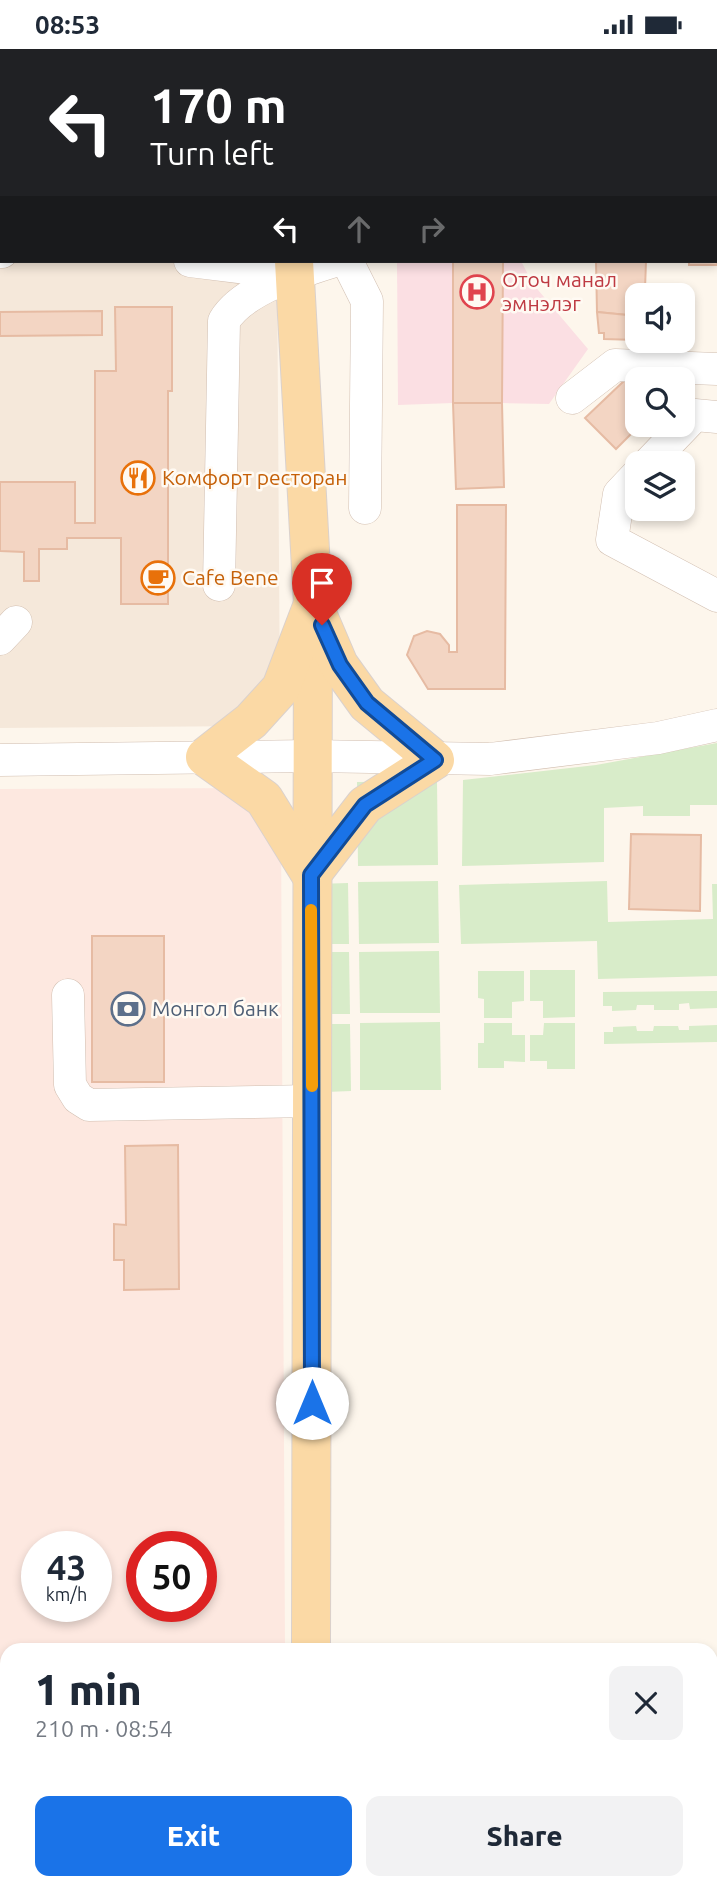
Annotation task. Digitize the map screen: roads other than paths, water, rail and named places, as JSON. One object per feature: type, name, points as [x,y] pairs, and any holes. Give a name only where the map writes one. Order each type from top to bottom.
[{"type":"main road","points":[[294,267],[313,604],[311,1643]]},
{"type":"main road","points":[[311,875],[264,799],[205,757],[251,721],[281,688],[313,604]]},
{"type":"main road","points":[[311,875],[365,805],[435,760],[367,703],[340,665],[313,604]]},
{"type":"street","points":[[225,263],[294,267],[321,263]]},
{"type":"street","points":[[348,263],[367,301],[365,508]]},
{"type":"street","points":[[219,585],[224,321],[231,309],[294,267]]},
{"type":"street","points":[[572,398],[615,365],[717,369]]},
{"type":"street","points":[[660,451],[695,415],[717,417]]},
{"type":"street","points":[[625,488],[619,494],[612,540],[717,596]]},
{"type":"street","points":[[0,759],[311,756],[435,760],[516,756],[658,738],[717,725]]},
{"type":"street","points":[[68,995],[70,1084],[78,1098],[89,1105],[312,1101]]},
{"type":"place","name":"Оточ манал эмнэлэг","points":[[477,292]]},
{"type":"place","name":"Комфорт ресторан","points":[[138,478]]},
{"type":"place","name":"Cafe Bene","points":[[158,578]]},
{"type":"place","name":"Монгол банк","points":[[128,1009]]}]
